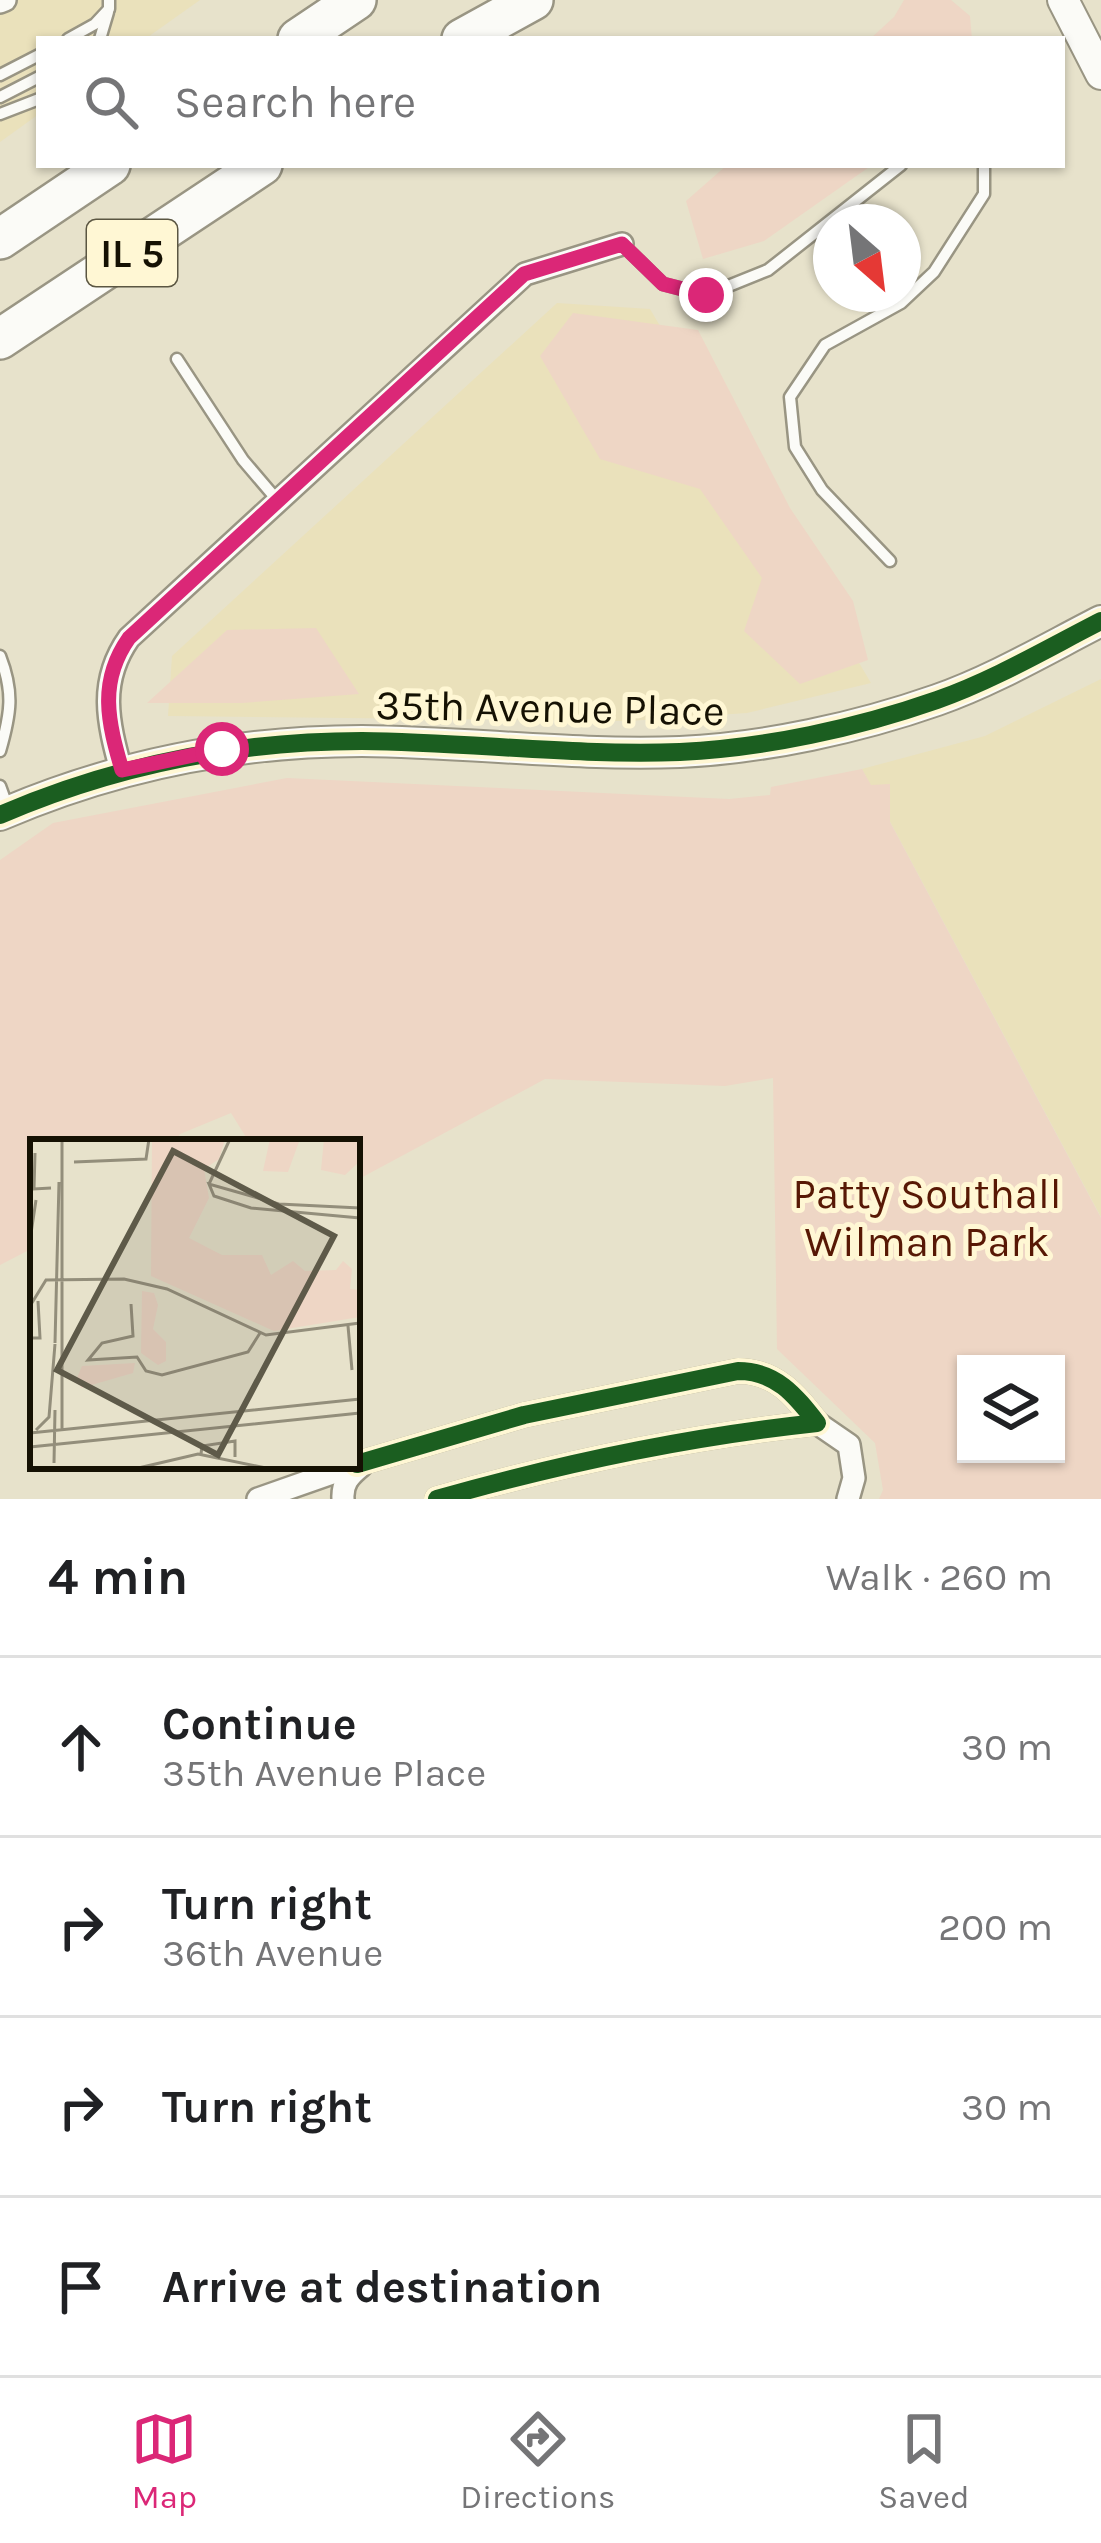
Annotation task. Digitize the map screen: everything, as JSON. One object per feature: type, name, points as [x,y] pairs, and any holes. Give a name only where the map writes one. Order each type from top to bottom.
[{"type":"highway","points":[[302,36],[356,0]]},
{"type":"highway","points":[[452,36],[503,0]]},
{"type":"highway","points":[[467,36],[532,0]]},
{"type":"highway","name":"IL 5","points":[[0,238],[105,168]]},
{"type":"highway","name":"IL 5","points":[[0,339],[257,168]]},
{"type":"street","points":[[1063,0],[1101,74]]},
{"type":"street","points":[[122,770],[106,701],[111,668],[129,638],[524,274],[622,244]]},
{"type":"street","name":"35th Avenue Place","points":[[3,804],[122,770],[222,749],[294,743],[363,741],[603,752],[741,746],[847,726],[938,700],[1101,621]]},
{"type":"street","points":[[360,1463],[524,1415],[756,1371],[780,1381],[817,1423],[849,1445],[854,1478],[848,1499]]},
{"type":"street","points":[[436,1499],[539,1470],[703,1436],[817,1423]]},
{"type":"street","points":[[258,1499],[343,1469]]},
{"type":"street","points":[[343,1499],[343,1487],[355,1469]]},
{"type":"lane","points":[[73,36],[95,24],[109,4]]},
{"type":"lane","points":[[101,36],[109,4]]},
{"type":"lane","points":[[0,75],[36,57]]},
{"type":"lane","points":[[0,97],[36,79]]},
{"type":"lane","points":[[0,114],[36,100]]},
{"type":"lane","points":[[622,244],[663,284],[706,295],[768,270],[898,168]]},
{"type":"lane","points":[[890,562],[822,490],[795,447],[790,397],[825,345],[902,303],[934,272],[984,194],[984,168]]},
{"type":"lane","points":[[177,359],[243,460],[278,501]]},
{"type":"lane","points":[[0,656],[11,685],[8,725],[0,751]]},
{"type":"shaded area","points":[[0,0],[200,0],[149,36],[36,36],[36,116],[0,142]]},
{"type":"shaded area","points":[[557,303],[650,309],[871,683],[747,713],[629,721],[168,716],[172,656]]},
{"type":"shaded area","points":[[1101,679],[1101,1217],[862,769],[985,736]]},
{"type":"green space","points":[[904,0],[951,0],[970,16],[972,36],[873,36]]},
{"type":"green space","points":[[724,168],[868,168],[764,241],[703,259],[686,201]]},
{"type":"green space","points":[[573,313],[698,330],[790,508],[853,601],[868,660],[800,684],[744,631],[762,578],[700,489],[600,459],[540,356]]},
{"type":"green space","points":[[316,628],[359,694],[242,703],[147,703],[227,630]]},
{"type":"green space","name":"Patty Southall Wilman Park","points":[[862,769],[871,785],[890,784],[890,822],[1101,1218],[1101,1499],[879,1499],[883,1490],[875,1443],[777,1349],[773,1078],[725,1086],[545,1079],[360,1178],[360,1139],[247,1139],[231,1113],[177,1139],[30,1139],[30,1250],[0,1265],[0,860],[53,823],[287,778],[729,799],[770,795],[771,787]]},
{"type":"cycle path","points":[[0,815],[132,770],[268,746],[362,741],[640,753],[778,741],[843,728],[937,700],[1101,621]]},
{"type":"cycle path","points":[[360,1463],[524,1415],[738,1371],[774,1380],[817,1423],[625,1453],[437,1499]]},
{"type":"route","points":[[222,749],[122,770],[106,701],[111,668],[129,638],[524,274],[622,244],[663,284],[706,295]]}]
